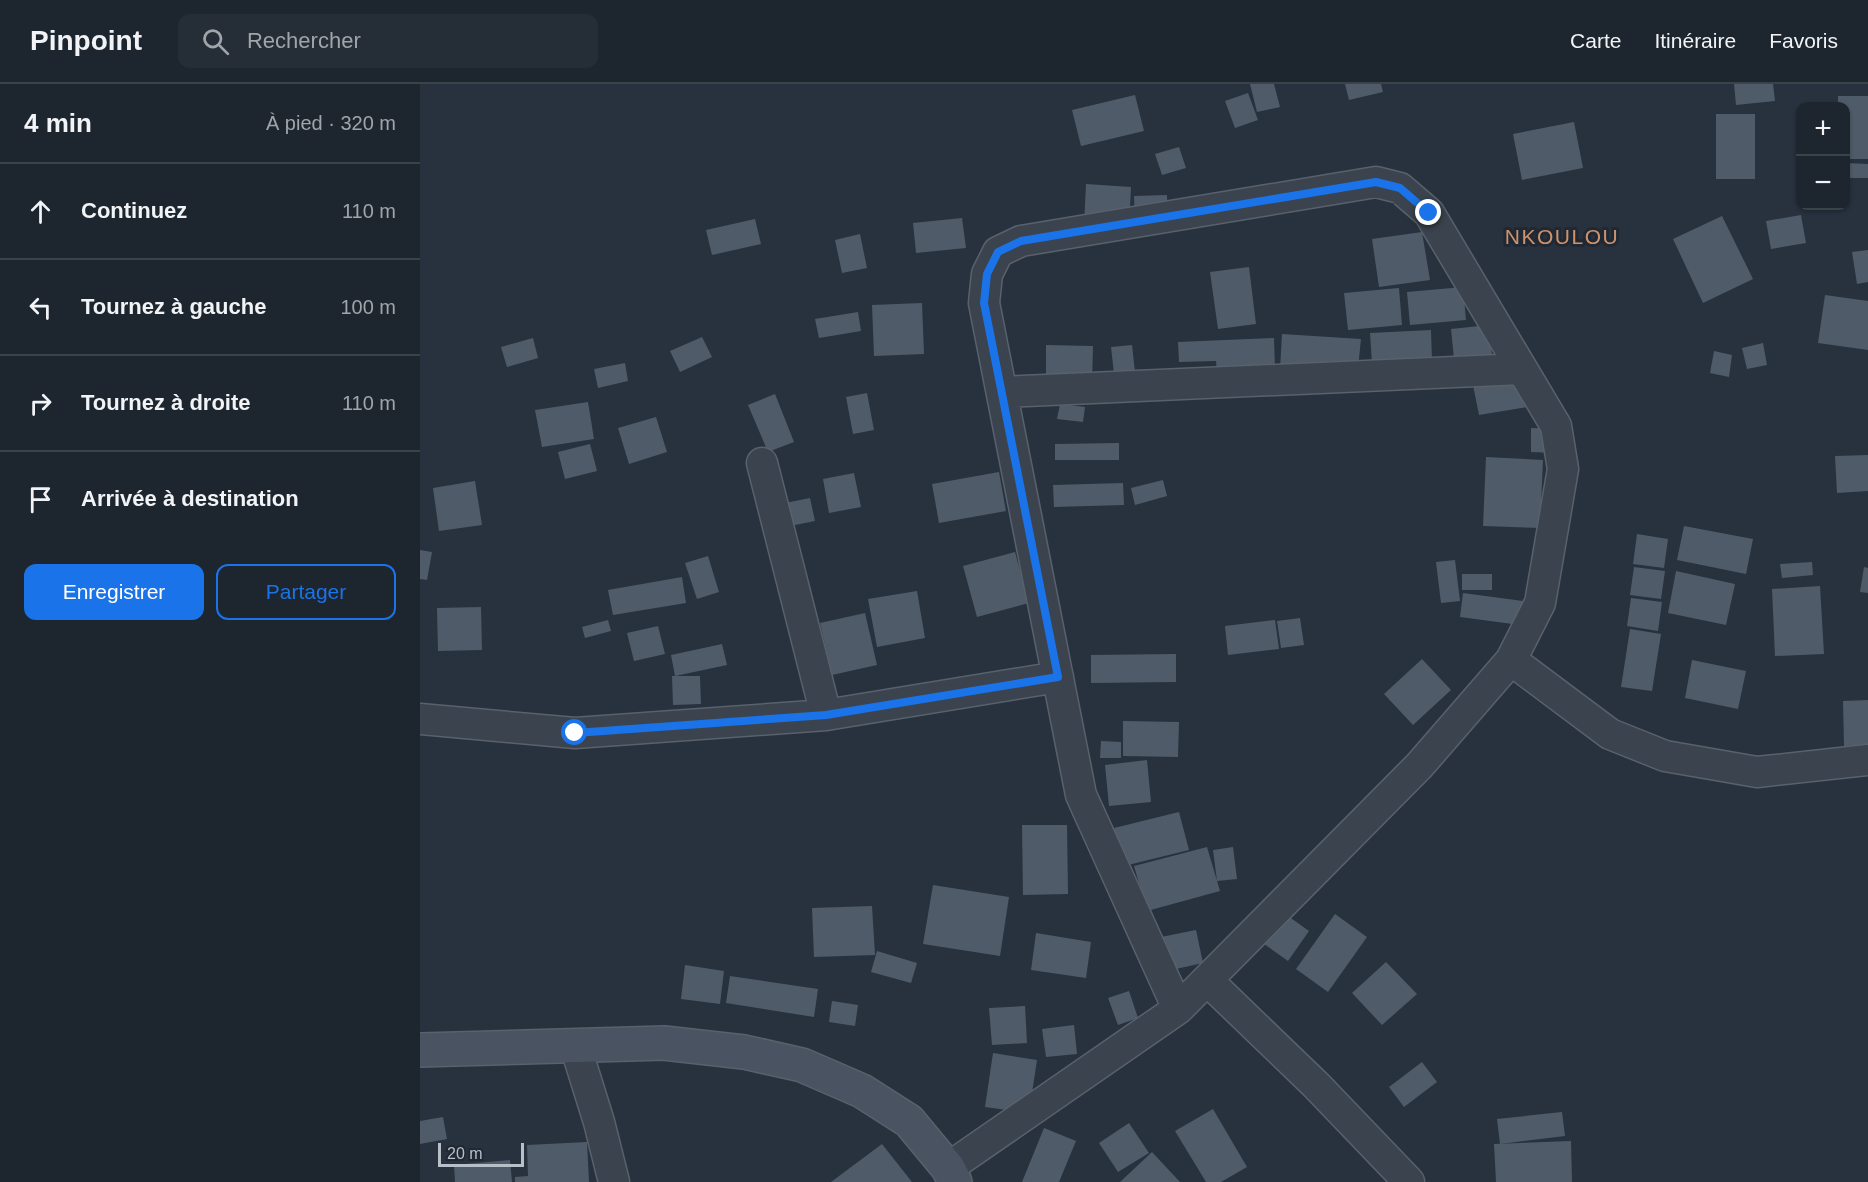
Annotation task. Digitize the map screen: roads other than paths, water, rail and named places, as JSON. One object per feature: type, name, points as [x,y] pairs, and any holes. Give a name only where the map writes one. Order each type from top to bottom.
[{"type":"street","points":[[420,1050],[664,1043],[744,1052],[802,1065],[862,1091],[909,1120],[952,1175],[1178,1009],[1419,766],[1511,660],[1540,603],[1563,469],[1556,426],[1429,213],[1400,188],[1376,182],[1021,241],[998,252],[987,274],[984,303],[1081,795],[1178,1009]]},
{"type":"street","points":[[1002,392],[1522,369]]},
{"type":"street","points":[[762,463],[826,715]]},
{"type":"street","points":[[1511,660],[1610,734],[1665,756],[1756,772],[1868,760]]},
{"type":"street","points":[[420,719],[575,733],[826,715],[1058,677]]},
{"type":"street","points":[[1207,980],[1317,1086],[1409,1182]]},
{"type":"street","points":[[575,1045],[599,1122],[614,1182]]},
{"type":"district","name":"NKOULOU","points":[[1562,237]]}]
